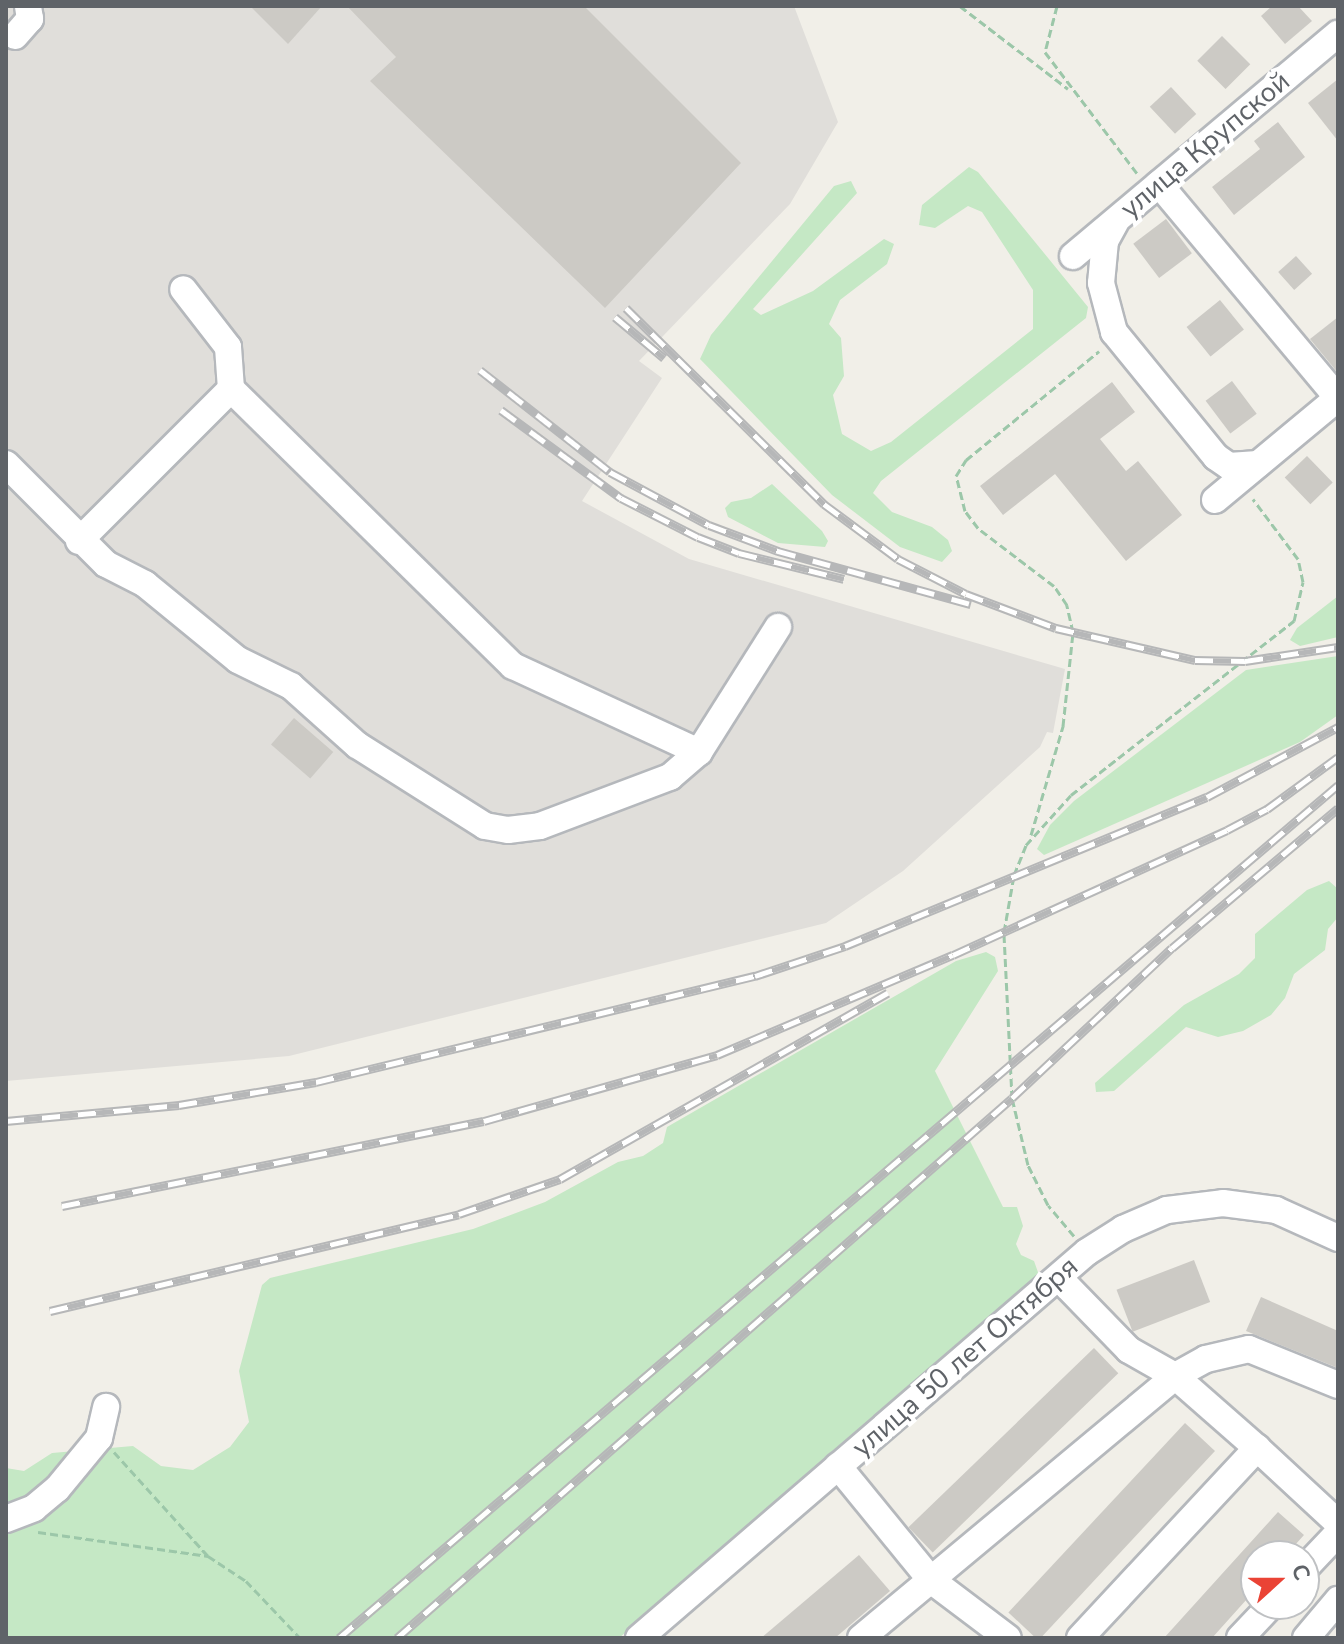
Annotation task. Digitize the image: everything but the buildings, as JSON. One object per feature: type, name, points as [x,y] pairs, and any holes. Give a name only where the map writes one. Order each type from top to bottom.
[{"type":"street","points":[[15,36],[30,19],[28,6]]},
{"type":"street","name":"улица Крупской","points":[[1073,256],[1338,34]]},
{"type":"street","points":[[1155,188],[1338,398],[1215,500]]},
{"type":"street","points":[[1117,219],[1105,241],[1101,271],[1114,332],[1216,457],[1229,466],[1248,472]]},
{"type":"street","points":[[183,289],[228,347],[231,389],[513,666],[699,752]]},
{"type":"street","points":[[79,541],[231,389]]},
{"type":"street","points":[[6,464],[79,541],[189,616],[229,655],[291,686],[357,745],[485,826],[508,830],[540,826],[670,777],[699,752],[778,627]]},
{"type":"street","name":"улица 50 лет Октября","points":[[639,1638],[1087,1252],[1154,1214],[1223,1203],[1276,1210],[1338,1238]]},
{"type":"street","points":[[1059,1278],[1129,1350],[1175,1376],[1338,1523]]},
{"type":"street","points":[[861,1638],[1175,1376],[1206,1359],[1249,1349],[1338,1385]]},
{"type":"street","points":[[9,1519],[57,1489],[99,1438],[106,1407]]},
{"type":"street","points":[[1080,1638],[1257,1448]]},
{"type":"street","points":[[838,1466],[931,1580],[1008,1638]]},
{"type":"street","points":[[1320,1552],[1338,1533]]},
{"type":"street","points":[[1306,1638],[1338,1600]]},
{"type":"street","points":[[1240,1638],[1257,1620]]},
{"type":"path","points":[[960,6],[1071,91]]},
{"type":"path","points":[[1057,6],[1045,52],[1071,91],[1155,188]]},
{"type":"path","points":[[1087,1252],[1048,1205],[1028,1165],[1012,1098],[1004,932],[1014,875],[1029,841],[1063,726],[1073,632],[1067,605],[1054,586],[978,528],[965,511],[956,476],[966,460],[1089,363],[1114,332]]},
{"type":"path","points":[[1029,841],[1071,795],[1294,621],[1303,582],[1298,559],[1248,472]]},
{"type":"path","points":[[99,1438],[208,1556],[246,1581],[300,1638]]},
{"type":"path","points":[[9,1519],[37,1531],[75,1541],[169,1546],[208,1556]]},
{"type":"shaded area","points":[[6,6],[794,6],[838,122],[790,204],[639,361],[662,378],[582,501],[689,559],[1065,669],[1053,733],[1047,732],[1040,747],[903,871],[826,923],[289,1056],[6,1081]]},
{"type":"green space","points":[[969,167],[978,172],[1088,307],[1086,318],[881,481],[873,493],[892,512],[932,527],[948,540],[952,551],[942,562],[900,547],[832,495],[700,359],[711,335],[834,186],[851,181],[857,193],[753,309],[761,315],[813,291],[884,239],[894,244],[887,264],[840,300],[829,324],[841,338],[844,376],[833,395],[842,434],[871,451],[891,442],[1033,329],[1033,290],[982,212],[968,206],[935,228],[919,225],[922,205]]},
{"type":"green space","points":[[772,484],[822,531],[828,541],[825,547],[778,543],[728,517],[725,508],[731,502],[751,498]]},
{"type":"green space","points":[[1338,596],[1338,637],[1300,646],[1290,640],[1297,628]]},
{"type":"green space","points":[[1338,656],[1338,715],[1300,742],[1044,855],[1037,849],[1050,825],[1074,801],[1246,670]]},
{"type":"green space","points":[[1329,881],[1338,889],[1338,917],[1328,929],[1325,950],[1294,974],[1285,998],[1271,1015],[1243,1031],[1218,1037],[1186,1027],[1114,1091],[1096,1092],[1095,1083],[1184,1005],[1239,974],[1255,958],[1255,934],[1307,890]]},
{"type":"green space","points":[[986,952],[995,957],[998,971],[935,1071],[1003,1207],[1017,1207],[1023,1226],[1016,1244],[1021,1255],[1034,1261],[1039,1275],[619,1638],[6,1638],[6,1468],[24,1471],[52,1453],[133,1446],[161,1466],[193,1470],[230,1447],[249,1422],[239,1371],[262,1285],[270,1278],[473,1229],[545,1202],[618,1162],[643,1156],[663,1143],[667,1127],[956,961]]},
{"type":"railway","points":[[626,308],[824,504],[898,559],[966,594],[1056,628],[1195,660],[1245,661],[1338,647]]},
{"type":"railway","points":[[615,317],[664,358]]},
{"type":"railway","points":[[480,370],[610,472],[709,525],[778,551],[971,604]]},
{"type":"railway","points":[[501,410],[621,498],[698,537],[739,553],[844,579]]},
{"type":"railway","points":[[6,1121],[179,1105],[316,1082],[755,976],[845,946],[1207,797],[1338,727]]},
{"type":"railway","points":[[62,1206],[484,1121],[717,1055],[953,955],[1227,830],[1267,809],[1338,757]]},
{"type":"railway","points":[[339,1638],[1338,785]]},
{"type":"railway","points":[[397,1638],[1012,1098],[1172,948],[1338,808]]},
{"type":"railway","points":[[50,1311],[459,1214],[560,1179],[888,993]]}]
